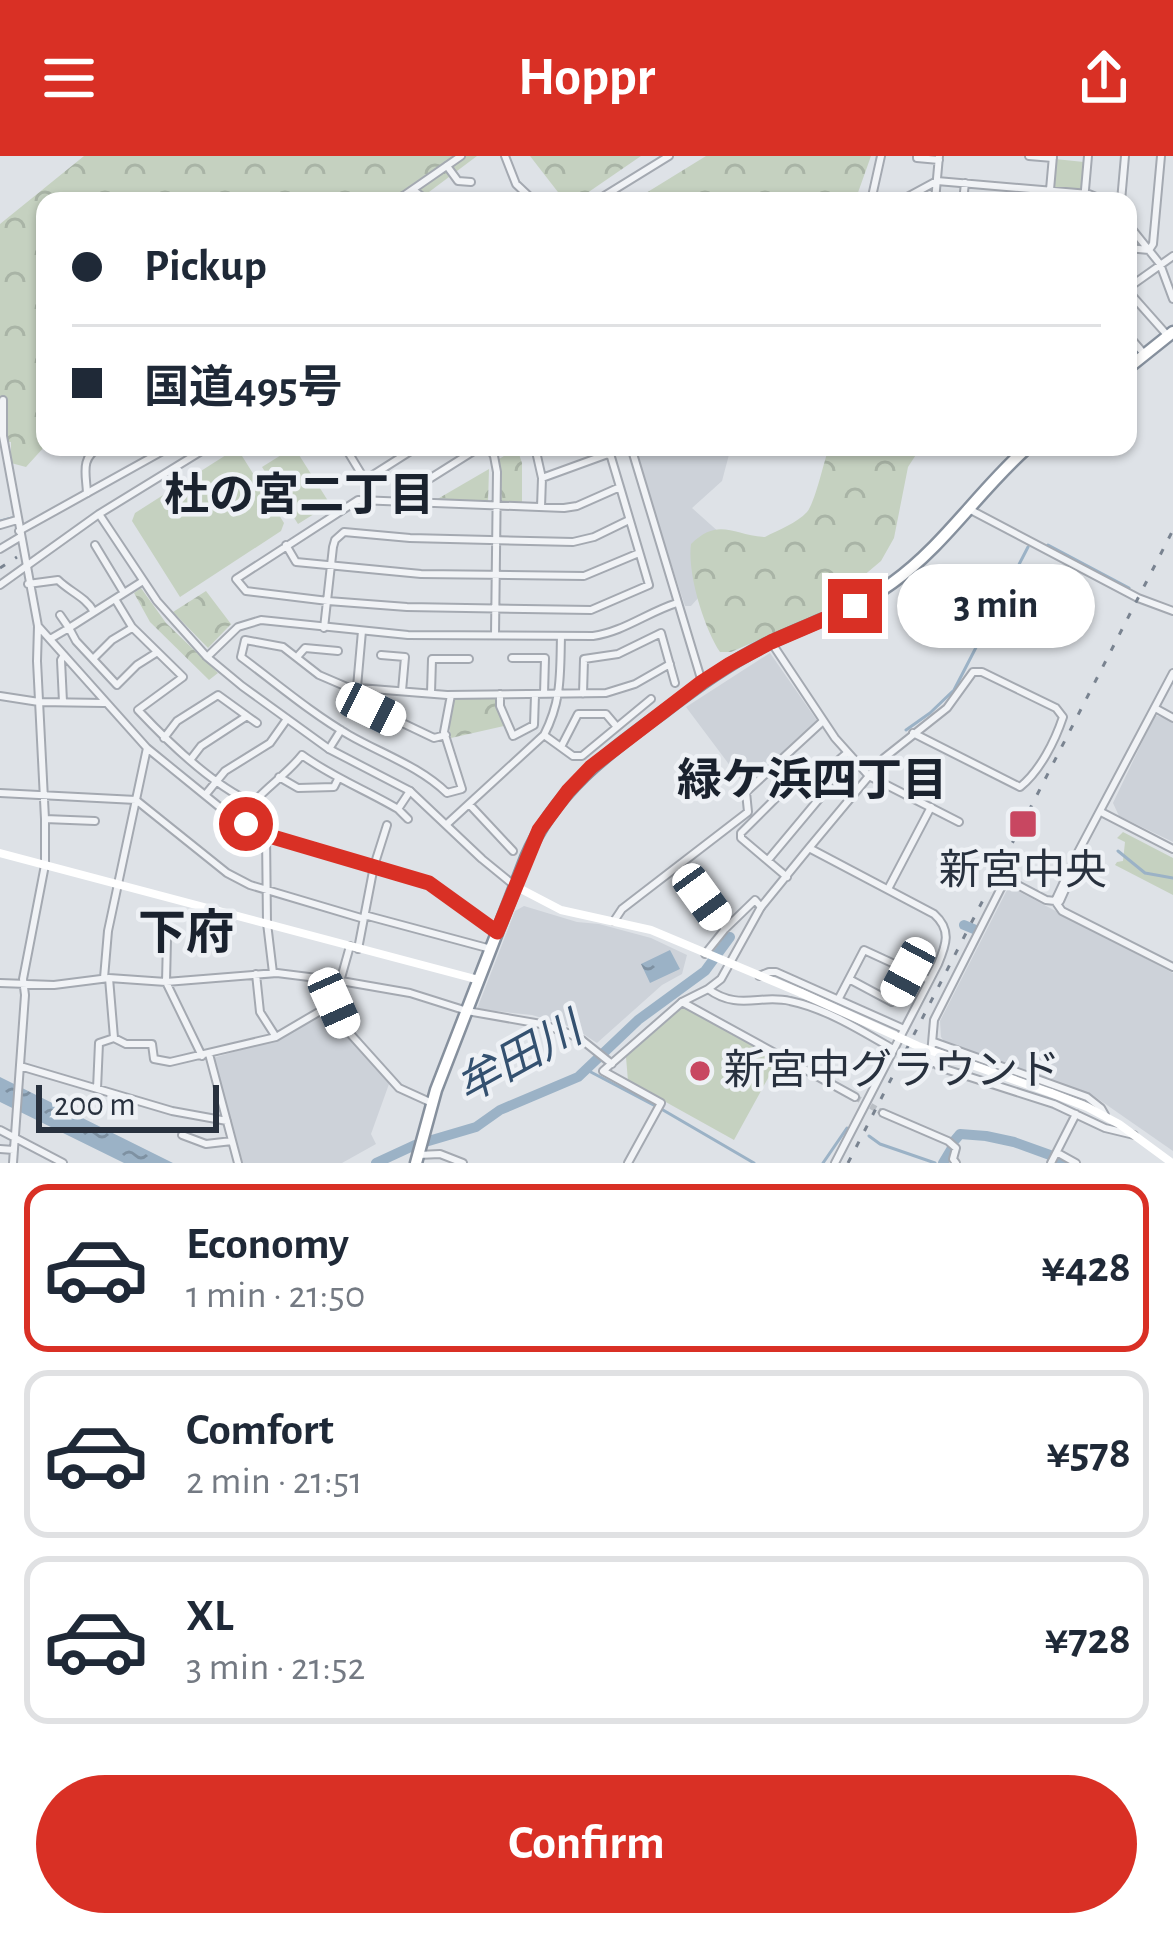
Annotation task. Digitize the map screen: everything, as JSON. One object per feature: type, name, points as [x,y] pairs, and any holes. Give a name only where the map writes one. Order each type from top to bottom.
[{"type":"highway","points":[[1137,361],[1171,334]]},
{"type":"highway","points":[[418,1157],[432,1103],[539,830],[581,777],[702,682],[771,642],[855,606],[894,582],[921,560],[1019,456]]},
{"type":"main road","points":[[0,853],[478,980]]},
{"type":"main road","points":[[515,886],[561,910],[651,930],[918,1046],[1051,1093],[1106,1117],[1173,1160]]},
{"type":"street","points":[[410,192],[461,156]]},
{"type":"street","points":[[505,156],[516,184],[524,192]]},
{"type":"street","points":[[611,192],[669,156]]},
{"type":"street","points":[[873,192],[881,156]]},
{"type":"street","points":[[917,156],[939,158],[936,192]]},
{"type":"street","points":[[1029,156],[1053,157],[1050,190]]},
{"type":"street","points":[[1084,192],[1088,156]]},
{"type":"street","points":[[1122,192],[1125,156]]},
{"type":"street","points":[[1149,250],[1154,244],[1161,156]]},
{"type":"street","points":[[447,166],[458,181],[471,182]]},
{"type":"street","points":[[917,192],[937,181],[1060,192]]},
{"type":"street","points":[[964,192],[965,184]]},
{"type":"street","points":[[1137,235],[1160,264],[1173,299]]},
{"type":"street","points":[[1137,249],[1149,250]]},
{"type":"street","points":[[1137,283],[1173,256]]},
{"type":"street","points":[[1137,299],[1171,334]]},
{"type":"street","points":[[1137,345],[1145,355]]},
{"type":"street","points":[[3,400],[3,436],[38,626],[147,748],[222,809],[266,835],[436,886],[497,932]]},
{"type":"street","points":[[87,494],[90,456]]},
{"type":"street","points":[[0,549],[152,456]]},
{"type":"street","points":[[0,585],[99,514],[193,456]]},
{"type":"street","points":[[352,456],[365,480],[403,456]]},
{"type":"street","points":[[423,504],[427,481],[469,456]]},
{"type":"street","points":[[494,456],[495,635]]},
{"type":"street","points":[[538,456],[541,507]]},
{"type":"street","points":[[542,478],[602,456]]},
{"type":"street","points":[[610,456],[611,457],[620,487],[629,520],[649,585],[611,604],[591,610],[328,602],[246,591],[236,579],[358,500],[577,506],[620,487]]},
{"type":"street","points":[[634,456],[702,682]]},
{"type":"street","points":[[968,508],[1138,598],[1173,611]]},
{"type":"street","points":[[99,514],[165,612],[207,657],[329,749],[410,790],[515,886]]},
{"type":"street","points":[[0,525],[17,520]]},
{"type":"street","points":[[324,628],[334,540],[344,532],[421,539],[581,541],[629,520]]},
{"type":"street","points":[[95,545],[124,592]]},
{"type":"street","points":[[286,545],[296,562],[415,574],[584,576],[639,553]]},
{"type":"street","points":[[28,584],[58,580],[88,601],[94,612]]},
{"type":"street","points":[[50,639],[142,581]]},
{"type":"street","points":[[115,599],[132,627],[183,677],[138,710],[164,738],[235,795],[253,803],[302,755],[409,818]]},
{"type":"street","points":[[207,657],[238,627],[252,621],[408,635],[561,636],[608,634],[677,603]]},
{"type":"street","points":[[60,615],[117,685],[157,652]]},
{"type":"street","points":[[13,1163],[23,984],[45,865],[38,626]]},
{"type":"street","points":[[93,659],[132,627]]},
{"type":"street","points":[[356,687],[362,631]]},
{"type":"street","points":[[583,694],[584,659],[618,654],[661,633],[675,683]]},
{"type":"street","points":[[447,824],[544,735],[560,694],[561,636]]},
{"type":"street","points":[[771,642],[847,753],[869,776],[959,822]]},
{"type":"street","points":[[451,694],[446,735],[462,789],[447,793],[416,769],[341,730],[241,657],[243,643],[274,644],[335,683],[430,693],[620,690],[670,664]]},
{"type":"street","points":[[297,657],[305,648],[338,651]]},
{"type":"street","points":[[63,702],[64,655]]},
{"type":"street","points":[[381,655],[405,657],[403,691]]},
{"type":"street","points":[[500,694],[512,736],[534,725],[545,658],[512,658]]},
{"type":"street","points":[[430,693],[432,659],[469,659]]},
{"type":"street","points":[[628,1163],[661,1103],[603,1071],[682,1002],[721,979],[725,963],[761,907],[892,751],[913,733],[947,708],[969,675],[977,671],[1056,708],[1064,717],[1043,759],[1020,787],[913,733]]},
{"type":"street","points":[[1173,673],[1058,901],[1062,911],[1173,965]]},
{"type":"street","points":[[372,689],[371,709],[434,739],[446,735]]},
{"type":"street","points":[[164,738],[177,721],[218,695],[257,722]]},
{"type":"street","points":[[0,696],[106,703]]},
{"type":"street","points":[[544,735],[573,756],[582,756],[651,699]]},
{"type":"street","points":[[1155,709],[1173,718]]},
{"type":"street","points":[[561,747],[578,714],[606,714],[617,727]]},
{"type":"street","points":[[191,759],[201,746],[248,716]]},
{"type":"street","points":[[206,794],[225,771],[270,742],[287,719]]},
{"type":"street","points":[[614,921],[622,909],[748,812],[746,792],[824,721]]},
{"type":"street","points":[[329,749],[341,730]]},
{"type":"street","points":[[114,1038],[105,950],[147,748]]},
{"type":"street","points":[[787,877],[741,838],[741,833],[782,792],[821,775],[847,753]]},
{"type":"street","points":[[768,860],[829,787],[821,775]]},
{"type":"street","points":[[279,777],[298,788],[334,787],[338,779]]},
{"type":"street","points":[[398,809],[410,790]]},
{"type":"street","points":[[0,793],[136,800],[227,873],[266,892],[490,950]]},
{"type":"street","points":[[470,804],[513,850]]},
{"type":"street","points":[[888,889],[931,807]]},
{"type":"street","points":[[1101,812],[1173,848]]},
{"type":"street","points":[[45,819],[95,821]]},
{"type":"street","points":[[388,825],[364,917],[334,1003],[345,1028],[399,1088],[432,1103]]},
{"type":"street","points":[[266,835],[273,973]]},
{"type":"street","points":[[809,848],[934,914],[946,928],[946,944],[929,980],[835,1163]]},
{"type":"street","points":[[680,865],[725,929]]},
{"type":"street","points":[[1058,901],[1046,900],[1012,882],[1001,888],[934,1020],[931,1055],[945,1069],[1138,1136]]},
{"type":"street","points":[[707,955],[754,900],[761,907]]},
{"type":"street","points":[[167,939],[166,982],[206,1055],[238,1163]]},
{"type":"street","points":[[839,998],[864,950],[929,980]]},
{"type":"street","points":[[759,976],[776,972],[904,1029]]},
{"type":"street","points":[[850,979],[892,1002],[908,972]]},
{"type":"street","points":[[0,983],[54,985],[106,978],[166,982],[273,973],[341,981],[541,1024],[568,1033],[611,1063]]},
{"type":"street","points":[[256,974],[260,1012],[276,1036]]},
{"type":"street","points":[[708,989],[718,997],[746,1002],[788,1000],[893,1049]]},
{"type":"street","points":[[682,1002],[855,1097]]},
{"type":"street","points":[[97,1089],[99,1043],[114,1038],[126,1044],[152,1044],[154,1059],[170,1062],[276,1036],[334,1003]]},
{"type":"street","points":[[934,1042],[1087,1097],[1106,1117]]},
{"type":"street","points":[[913,1059],[928,1065],[935,1062]]},
{"type":"street","points":[[20,1066],[172,1111],[227,1121]]},
{"type":"street","points":[[883,1113],[948,1141],[956,1148],[956,1163]]},
{"type":"street","points":[[1052,1163],[1076,1114]]},
{"type":"street","points":[[0,1130],[63,1163]]},
{"type":"street","points":[[182,1135],[206,1144],[232,1141]]},
{"type":"street","points":[[0,1149],[14,1150]]},
{"type":"street","points":[[1058,1152],[1076,1163]]},
{"type":"street","points":[[418,1157],[440,1154],[463,1163]]},
{"type":"shaded area","points":[[636,456],[729,456],[722,481],[692,508],[740,551],[691,606],[685,606]]},
{"type":"shaded area","points":[[770,653],[818,722],[746,787],[686,707]]},
{"type":"shaded area","points":[[1155,715],[1173,721],[1173,842],[1119,816],[1113,803]]},
{"type":"shaded area","points":[[1012,888],[1173,973],[1173,1151],[1091,1094],[941,1037],[940,1021]]},
{"type":"shaded area","points":[[524,906],[651,938],[687,955],[682,974],[662,985],[597,1043],[574,1028],[532,1015],[477,1009],[515,911]]},
{"type":"shaded area","points":[[332,1008],[342,1029],[389,1084],[371,1134],[376,1144],[342,1163],[243,1163],[213,1058],[279,1039]]},
{"type":"green space","points":[[84,156],[477,156],[429,192],[40,192]]},
{"type":"green space","points":[[530,156],[641,156],[589,192],[558,192]]},
{"type":"green space","points":[[706,156],[871,156],[858,192],[648,192]]},
{"type":"green space","points":[[1055,159],[1084,162],[1081,190],[1053,188]]},
{"type":"green space","points":[[36,195],[36,456],[26,467],[11,463],[11,442],[0,441],[0,224]]},
{"type":"green space","points":[[224,456],[242,456],[284,523],[281,531],[180,597],[132,521],[135,513]]},
{"type":"green space","points":[[280,456],[300,456],[330,504],[298,524],[262,467]]},
{"type":"green space","points":[[520,456],[522,504],[501,504],[499,459]]},
{"type":"green space","points":[[826,456],[915,456],[908,467],[894,538],[881,561],[818,614],[731,652],[720,652],[698,600],[691,544],[718,529],[765,537],[798,520],[813,500]]},
{"type":"green space","points":[[489,469],[488,503],[434,501]]},
{"type":"green space","points":[[141,588],[166,623],[218,673],[209,680],[150,622],[134,593]]},
{"type":"green space","points":[[206,591],[231,624],[208,648],[173,612]]},
{"type":"green space","points":[[453,699],[496,699],[504,726],[451,738],[448,718]]},
{"type":"green space","points":[[1123,832],[1173,858],[1173,895],[1115,865],[1123,861],[1125,842],[1117,838]]},
{"type":"green space","name":"新宮中グラウンド","points":[[683,1007],[778,1060],[734,1140],[628,1081],[626,1057]]},
{"type":"water","points":[[670,950],[680,969],[650,983],[641,964]]},
{"type":"water","points":[[0,1077],[173,1163],[124,1163],[0,1102]]},
{"type":"waterway","points":[[0,521],[12,518]]},
{"type":"waterway","points":[[1048,545],[1129,588]]},
{"type":"waterway","points":[[906,730],[954,690],[1028,547]]},
{"type":"waterway","points":[[1118,851],[1145,873],[1173,878]]},
{"type":"waterway","name":"牟田川","points":[[964,925],[976,930]]},
{"type":"waterway","name":"牟田川","points":[[376,1163],[415,1145],[476,1127],[500,1110],[578,1077],[638,1020],[705,971],[730,937]]},
{"type":"waterway","points":[[587,1070],[754,1163]]},
{"type":"waterway","points":[[823,1163],[847,1128]]},
{"type":"waterway","points":[[955,1140],[960,1134],[986,1136],[1050,1155]]},
{"type":"waterway","points":[[869,1136],[935,1163]]},
{"type":"waterway","points":[[943,1163],[952,1148]]},
{"type":"waterway","points":[[1059,1161],[1064,1163]]},
{"type":"tunnel","points":[[855,1097],[883,1113]]},
{"type":"railway","points":[[848,1163],[1173,530]]},
{"type":"railway","points":[[0,568],[17,557]]},
{"type":"place","name":"新宮中央","points":[[1023,824]]},
{"type":"place","name":"新宮中グラウンド","points":[[700,1071]]},
{"type":"district","name":"杜の宮二丁目","points":[[299,496]]},
{"type":"district","name":"緑ケ浜四丁目","points":[[812,781]]},
{"type":"district","name":"下府","points":[[186,935]]},
{"type":"route","points":[[246,824],[266,835],[436,886],[497,932],[539,830],[591,767],[730,664],[855,606]]}]
